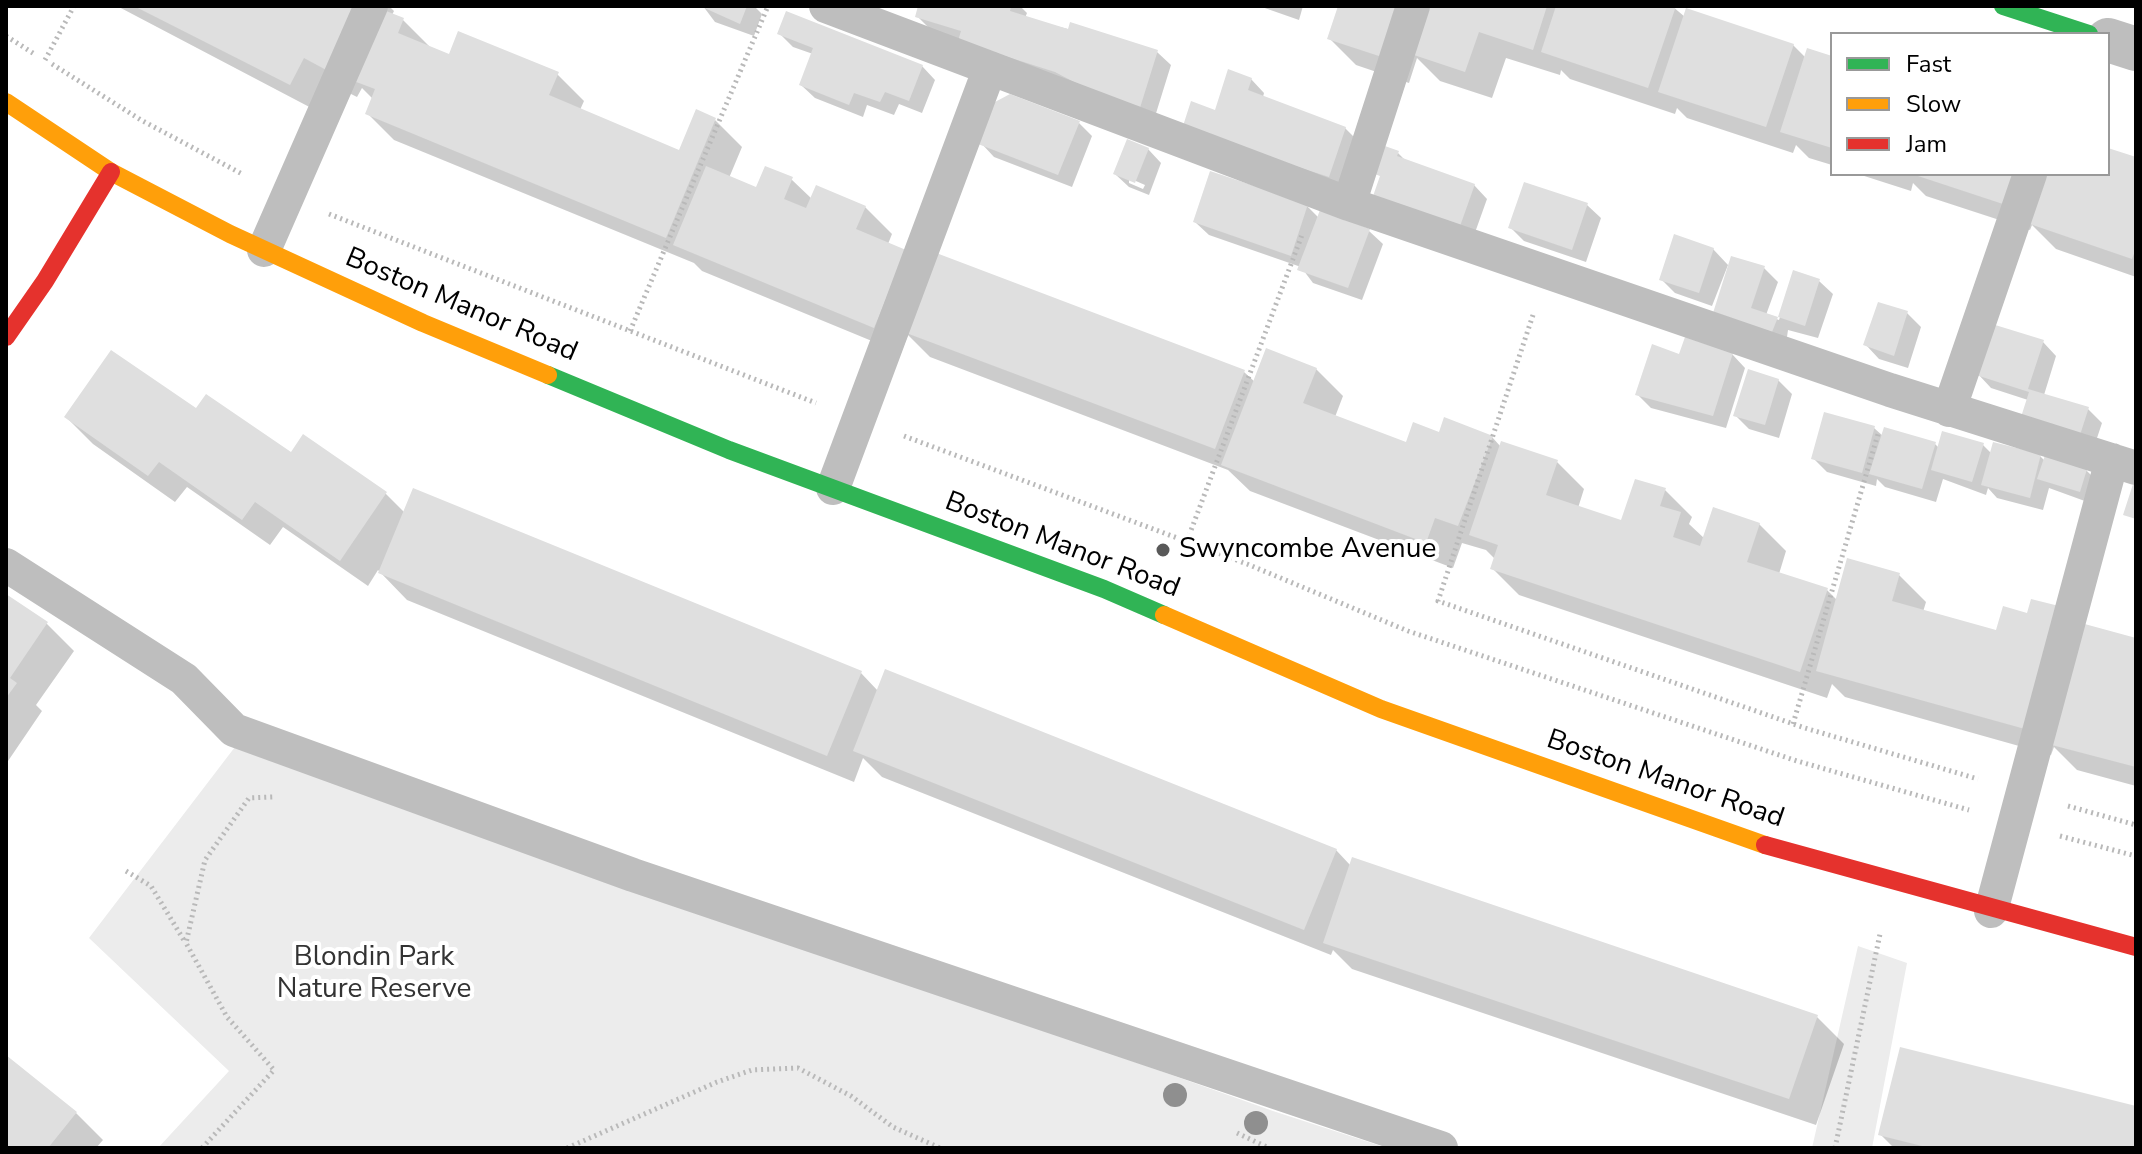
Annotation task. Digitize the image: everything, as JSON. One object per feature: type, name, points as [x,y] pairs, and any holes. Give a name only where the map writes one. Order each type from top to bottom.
[{"type":"main road","points":[[2003,6],[2079,32]]},
{"type":"main road","name":"Boston Manor Road","points":[[6,102],[111,172],[264,250],[423,323],[729,450],[1104,589],[1381,709],[1796,856],[1991,911],[2136,947]]},
{"type":"main road","points":[[6,337],[45,281],[111,172]]},
{"type":"street","points":[[2110,41],[2136,49]]},
{"type":"lane","points":[[264,250],[371,6]]},
{"type":"lane","points":[[826,6],[869,14],[990,68],[1334,199],[1949,410],[2124,464],[2019,808],[1991,911]]},
{"type":"lane","points":[[1334,199],[1413,6]]},
{"type":"lane","points":[[833,488],[990,68]]},
{"type":"lane","points":[[1949,410],[2029,176]]},
{"type":"lane","points":[[6,565],[184,679],[234,730],[633,875],[1441,1148]]},
{"type":"path","points":[[45,60],[74,6]]},
{"type":"path","points":[[630,331],[768,6]]},
{"type":"path","name":"Boston Manor Road","points":[[6,36],[141,120],[288,197],[859,419],[1187,541],[1408,631],[1797,761],[2019,808],[2136,856]]},
{"type":"path","points":[[1187,541],[1334,199]]},
{"type":"path","points":[[1547,273],[1438,601],[1793,724],[2019,808],[2136,825]]},
{"type":"path","points":[[1793,724],[1890,390]]},
{"type":"path","points":[[186,943],[205,860],[249,798],[277,797]]},
{"type":"path","points":[[126,871],[151,886],[227,1017],[274,1070],[202,1148]]},
{"type":"path","points":[[1835,1148],[1874,953],[1893,881]]},
{"type":"path","points":[[567,1148],[717,1082],[752,1070],[798,1068],[851,1096],[893,1127],[940,1148]]},
{"type":"path","points":[[1233,1131],[1269,1148]]},
{"type":"green space","name":"Blondin Park Nature Reserve","points":[[238,743],[1273,1111],[1387,1148],[158,1148],[229,1071],[89,938]]},
{"type":"green space","points":[[1858,946],[1907,963],[1872,1148],[1812,1148]]},
{"type":"building","points":[[134,6],[357,6],[330,72],[304,58],[290,85]]},
{"type":"building","points":[[700,6],[747,6],[740,24]]},
{"type":"building","points":[[918,6],[1011,6],[1010,11],[1068,29],[1070,22],[1158,50],[1139,111],[1112,102],[1055,72],[958,41],[961,31],[915,17]]},
{"type":"building","points":[[1338,6],[1399,6],[1382,57],[1327,39]]},
{"type":"building","points":[[1426,6],[1547,6],[1533,50],[1479,32],[1465,72],[1411,54]]},
{"type":"building","points":[[1556,6],[1676,6],[1648,88],[1541,52]]},
{"type":"building","points":[[1686,8],[1794,44],[1766,127],[1658,92]]},
{"type":"building","points":[[381,9],[404,18],[398,33],[449,54],[458,31],[559,72],[549,95],[679,150],[696,109],[716,118],[666,238],[365,114],[375,89],[351,80]]},
{"type":"building","points":[[786,11],[923,65],[909,101],[885,92],[880,102],[854,93],[849,105],[799,85],[813,48],[777,34]]},
{"type":"building","points":[[1807,48],[1830,55],[1830,147],[1780,132]]},
{"type":"building","points":[[1228,69],[1252,78],[1248,90],[1346,127],[1329,177],[1182,129],[1191,101],[1215,110]]},
{"type":"building","points":[[1010,94],[1080,121],[1058,175],[978,144],[995,102]]},
{"type":"building","points":[[1127,139],[1149,148],[1135,183],[1113,174]]},
{"type":"building","points":[[1382,145],[1399,151],[1397,156],[1475,184],[1459,229],[1372,199],[1380,176],[1372,173]]},
{"type":"building","points":[[2110,149],[2136,157],[2136,248],[2132,259],[2027,223],[2042,176],[2110,176]]},
{"type":"building","points":[[706,166],[756,187],[765,166],[793,177],[784,199],[806,208],[816,185],[866,206],[856,229],[906,250],[874,328],[673,245]]},
{"type":"building","points":[[1210,171],[1308,204],[1291,256],[1193,222]]},
{"type":"building","points":[[1918,176],[2012,176],[2003,204]]},
{"type":"building","points":[[1524,182],[1588,203],[1572,250],[1508,228]]},
{"type":"building","points":[[1320,210],[1370,229],[1348,288],[1297,270]]},
{"type":"building","points":[[1674,234],[1714,248],[1699,293],[1659,280]]},
{"type":"building","points":[[931,251],[1245,370],[1215,449],[901,331]]},
{"type":"building","points":[[1731,256],[1765,266],[1751,308],[1778,317],[1772,332],[1713,313]]},
{"type":"building","points":[[1793,270],[1820,279],[1805,326],[1778,317]]},
{"type":"building","points":[[1878,302],[1908,311],[1894,356],[1863,345]]},
{"type":"building","points":[[1992,324],[2044,340],[2028,389],[2089,407],[2080,435],[2021,417],[2029,392],[1976,375]]},
{"type":"building","points":[[1685,337],[1733,353],[1713,416],[1635,395],[1652,344],[1679,354]]},
{"type":"building","points":[[1266,348],[1317,368],[1303,403],[1406,442],[1413,422],[1439,432],[1444,417],[1493,436],[1458,526],[1435,518],[1426,543],[1221,465]]},
{"type":"building","points":[[111,350],[196,408],[206,394],[291,452],[303,434],[387,492],[340,561],[255,502],[242,520],[159,462],[148,476],[64,417]]},
{"type":"building","points":[[1748,369],[1779,379],[1765,425],[1733,416]]},
{"type":"building","points":[[1824,412],[1875,426],[1862,473],[1811,459]]},
{"type":"building","points":[[1884,427],[1936,442],[1922,489],[1869,474]]},
{"type":"building","points":[[1942,431],[1984,443],[1972,482],[1931,470]]},
{"type":"building","points":[[1501,441],[1558,460],[1546,495],[1621,520],[1635,479],[1666,488],[1660,506],[1681,512],[1673,537],[1700,546],[1713,507],[1760,523],[1747,562],[1828,588],[1800,672],[1490,569],[1498,545],[1469,535]]},
{"type":"building","points":[[1993,442],[2041,454],[2030,498],[1981,485]]},
{"type":"building","points":[[2045,455],[2087,469],[2080,492],[2037,479]]},
{"type":"building","points":[[2133,484],[2136,485],[2136,519],[2123,515]]},
{"type":"building","points":[[413,488],[862,671],[827,756],[378,573]]},
{"type":"building","points":[[1847,558],[1900,573],[1892,601],[1996,630],[2003,606],[2027,613],[2031,599],[2059,606],[2025,729],[1816,671]]},
{"type":"building","points":[[6,594],[48,622],[10,678],[17,683],[6,698]]},
{"type":"building","points":[[2081,623],[2136,638],[2136,767],[2048,744]]},
{"type":"building","points":[[885,669],[1337,849],[1304,930],[853,751]]},
{"type":"building","points":[[1352,857],[1818,1015],[1789,1099],[1323,943]]},
{"type":"building","points":[[1900,1047],[2136,1106],[2136,1148],[1930,1148],[1878,1135]]},
{"type":"building","points":[[6,1055],[77,1112],[48,1148],[6,1148]]},
{"type":"traffic: fast","points":[[2003,6],[2083,32]]},
{"type":"traffic: fast","points":[[548,375],[729,450],[1104,589],[1164,615]]},
{"type":"traffic: slow","points":[[6,102],[111,172],[230,234],[423,323],[548,375]]},
{"type":"traffic: slow","points":[[1164,615],[1381,709],[1765,845]]},
{"type":"traffic: jam","points":[[6,337],[45,281],[111,172]]},
{"type":"traffic: jam","points":[[1765,845],[2136,947]]},
{"type":"place","name":"Swyncombe Avenue","points":[[1163,550]]}]
